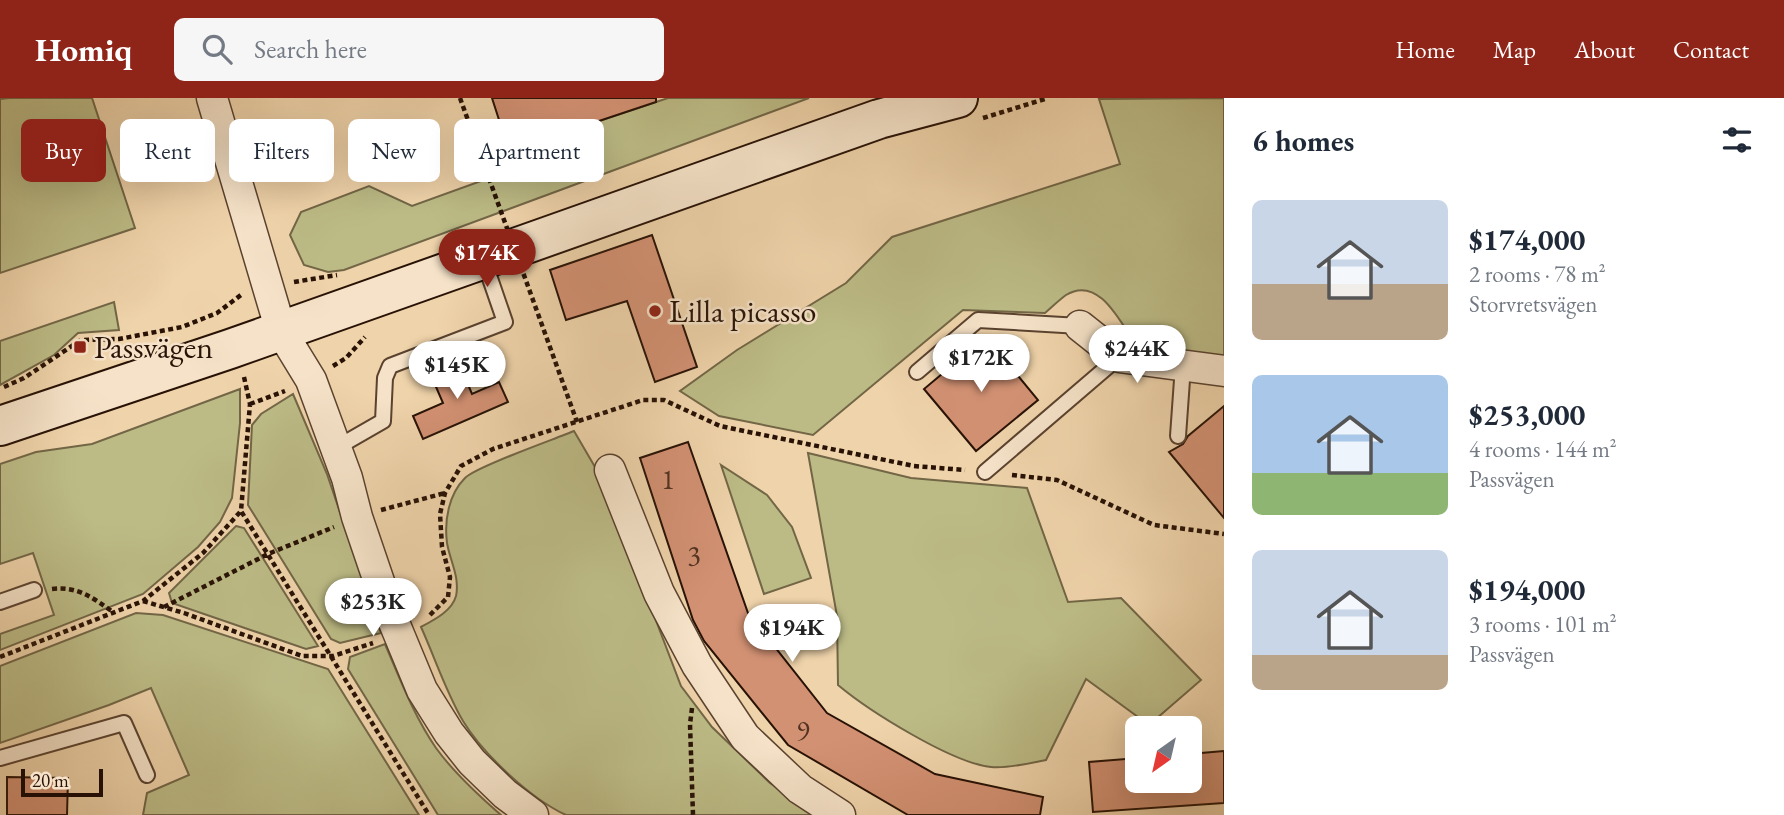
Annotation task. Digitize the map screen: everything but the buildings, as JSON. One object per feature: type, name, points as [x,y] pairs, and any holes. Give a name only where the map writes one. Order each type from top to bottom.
[{"type":"street","points":[[212,98],[281,331],[311,380],[388,608],[422,690],[449,733],[472,762],[505,794],[533,815]]},
{"type":"street","points":[[0,426],[281,331],[879,119],[958,98]]},
{"type":"street","points":[[1080,326],[1119,357],[1224,371]]},
{"type":"street","points":[[610,470],[659,593],[697,665],[746,737],[800,789],[839,815]]},
{"type":"lane","points":[[336,448],[383,421],[385,378],[390,366],[505,322],[484,259]]},
{"type":"lane","points":[[917,372],[978,320],[1080,326]]},
{"type":"lane","points":[[985,472],[1119,357]]},
{"type":"lane","points":[[1178,436],[1183,366]]},
{"type":"lane","points":[[0,602],[34,590]]},
{"type":"lane","points":[[0,758],[124,723],[147,775]]},
{"type":"path","points":[[460,98],[577,422]]},
{"type":"path","points":[[495,219],[507,214]]},
{"type":"path","points":[[0,389],[24,379],[81,340],[119,339],[182,327],[217,313],[239,296],[308,278],[340,274]]},
{"type":"path","points":[[430,614],[448,597],[450,577],[442,547],[439,514],[445,492],[461,466],[493,449],[643,400],[664,400],[720,426],[914,466],[1057,480],[1154,525],[1224,534]]},
{"type":"path","points":[[250,404],[241,510],[429,815]]},
{"type":"path","points":[[164,607],[268,555],[357,517],[445,492]]},
{"type":"path","points":[[0,657],[143,601],[203,553],[241,510]]},
{"type":"path","points":[[34,590],[66,587],[82,591],[114,612]]},
{"type":"path","points":[[143,601],[302,656],[333,656],[373,643]]},
{"type":"path","points":[[693,815],[690,724],[697,665]]},
{"type":"shaded area","points":[[92,98],[99,119],[21,119],[21,182],[106,182],[106,140],[135,228],[0,273],[0,99]]},
{"type":"shaded area","points":[[668,98],[809,98],[604,174],[604,119]]},
{"type":"shaded area","points":[[1224,98],[1224,358],[1138,348],[1109,305],[1089,291],[1078,290],[1066,295],[1045,313],[963,310],[813,435],[719,416],[680,391],[737,350],[846,283],[892,237],[1120,164],[1099,99]]},
{"type":"shaded area","points":[[478,182],[582,182],[344,270],[328,272],[304,265],[290,235],[301,212],[369,186],[412,206]]},
{"type":"shaded area","points":[[114,302],[119,330],[78,333],[54,355],[0,385],[0,341]]},
{"type":"shaded area","points":[[240,389],[240,423],[232,498],[220,522],[198,547],[143,594],[0,650],[0,634],[54,615],[33,553],[0,564],[0,464],[36,452],[92,444]]},
{"type":"shaded area","points":[[293,394],[327,474],[381,633],[340,643],[331,639],[248,505],[252,425],[261,414]]},
{"type":"shaded area","points":[[574,431],[602,479],[681,686],[712,727],[770,783],[818,815],[566,815],[523,787],[495,761],[463,721],[421,627],[447,611],[456,596],[456,576],[446,534],[451,500],[460,484],[472,473]]},
{"type":"shaded area","points":[[808,453],[911,478],[1027,488],[1068,602],[1121,598],[1201,680],[1159,716],[1137,716],[1086,679],[1046,760],[991,767],[955,756],[934,746],[870,708],[838,685],[837,616]]},
{"type":"shaded area","points":[[721,465],[767,495],[792,527],[811,578],[764,594]]},
{"type":"shaded area","points":[[236,526],[244,528],[318,646],[306,649],[172,603],[169,593]]},
{"type":"shaded area","points":[[136,613],[163,615],[328,669],[419,815],[143,815],[147,793],[189,775],[151,688],[0,743],[0,666]]},
{"type":"shaded area","points":[[385,644],[414,710],[436,748],[458,775],[501,815],[438,815],[348,669],[350,657]]},
{"type":"place","name":"Lilla picasso","points":[[655,311]]},
{"type":"place","name":"Passvägen","points":[[80,347]]}]
